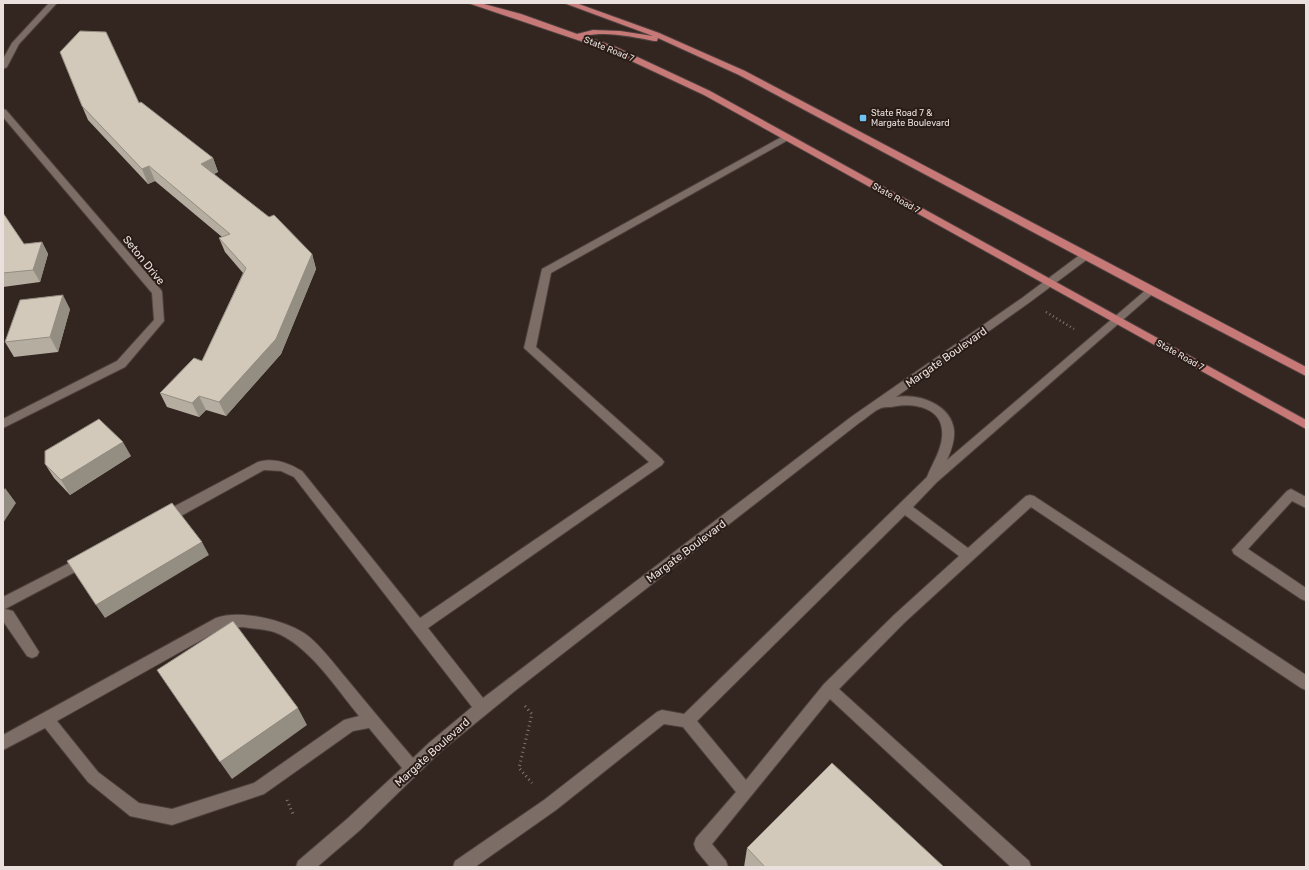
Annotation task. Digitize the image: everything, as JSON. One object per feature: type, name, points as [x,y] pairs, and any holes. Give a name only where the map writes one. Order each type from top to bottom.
[{"type":"main road","name":"State Road 7","points":[[472,3],[518,16],[577,36],[613,50],[707,93],[1049,284],[1306,425]]},
{"type":"main road","points":[[568,3],[630,24],[677,43],[742,73],[1306,372]]},
{"type":"main road","points":[[577,36],[593,32],[620,33],[677,43]]},
{"type":"street","points":[[3,67],[14,46],[54,3]]},
{"type":"street","points":[[3,46],[14,46]]},
{"type":"street","name":"Seton Drive","points":[[3,112],[157,292],[159,321],[121,364],[3,424]]},
{"type":"street","points":[[418,627],[658,462],[530,348],[546,271],[787,137]]},
{"type":"street","name":"Margate Boulevard","points":[[304,867],[353,825],[435,747],[482,708],[855,420],[1049,284],[1085,256]]},
{"type":"street","points":[[687,721],[933,479],[1151,291]]},
{"type":"street","points":[[877,405],[904,400],[917,401],[928,405],[942,415],[948,426],[948,438],[933,479]]},
{"type":"street","points":[[150,525],[262,465],[283,466],[298,474],[482,708]]},
{"type":"street","points":[[1306,503],[1291,494],[1239,550],[1306,595]]},
{"type":"street","points":[[720,867],[702,844],[829,689],[899,619],[1030,500],[1306,683]]},
{"type":"street","points":[[904,507],[969,556]]},
{"type":"street","points":[[3,604],[94,555]]},
{"type":"street","points":[[3,615],[8,616],[32,652]]},
{"type":"street","points":[[3,743],[221,622],[243,621],[275,626],[300,638],[328,667],[412,769]]},
{"type":"street","points":[[829,689],[1023,867]]},
{"type":"street","points":[[461,867],[550,805],[662,717],[687,721],[746,792]]},
{"type":"street","points":[[47,718],[93,777],[136,810],[172,817],[258,788],[349,725],[372,720]]},
{"type":"path","points":[[1044,311],[1075,329]]},
{"type":"path","points":[[524,704],[532,714],[519,768],[532,783]]},
{"type":"path","points":[[285,796],[294,816]]},
{"type":"building","points":[[80,31],[106,32],[139,103],[141,102],[213,158],[201,164],[269,217],[274,215],[312,254],[276,339],[219,402],[199,396],[192,403],[160,393],[194,358],[202,361],[246,268],[219,238],[230,234],[149,166],[142,169],[82,106],[60,52]]},
{"type":"building","points":[[3,213],[24,244],[42,242],[33,270],[3,273]]},
{"type":"building","points":[[63,295],[50,337],[5,342],[20,300]]},
{"type":"building","points":[[99,419],[123,442],[61,480],[45,464],[45,451]]},
{"type":"building","points":[[172,503],[202,542],[96,605],[67,561]]},
{"type":"building","points":[[233,621],[298,708],[220,762],[157,670]]},
{"type":"building","points":[[832,763],[944,867],[765,867],[747,848]]},
{"type":"place","name":"State Road 7 & Margate Boulevard","points":[[863,118]]}]
